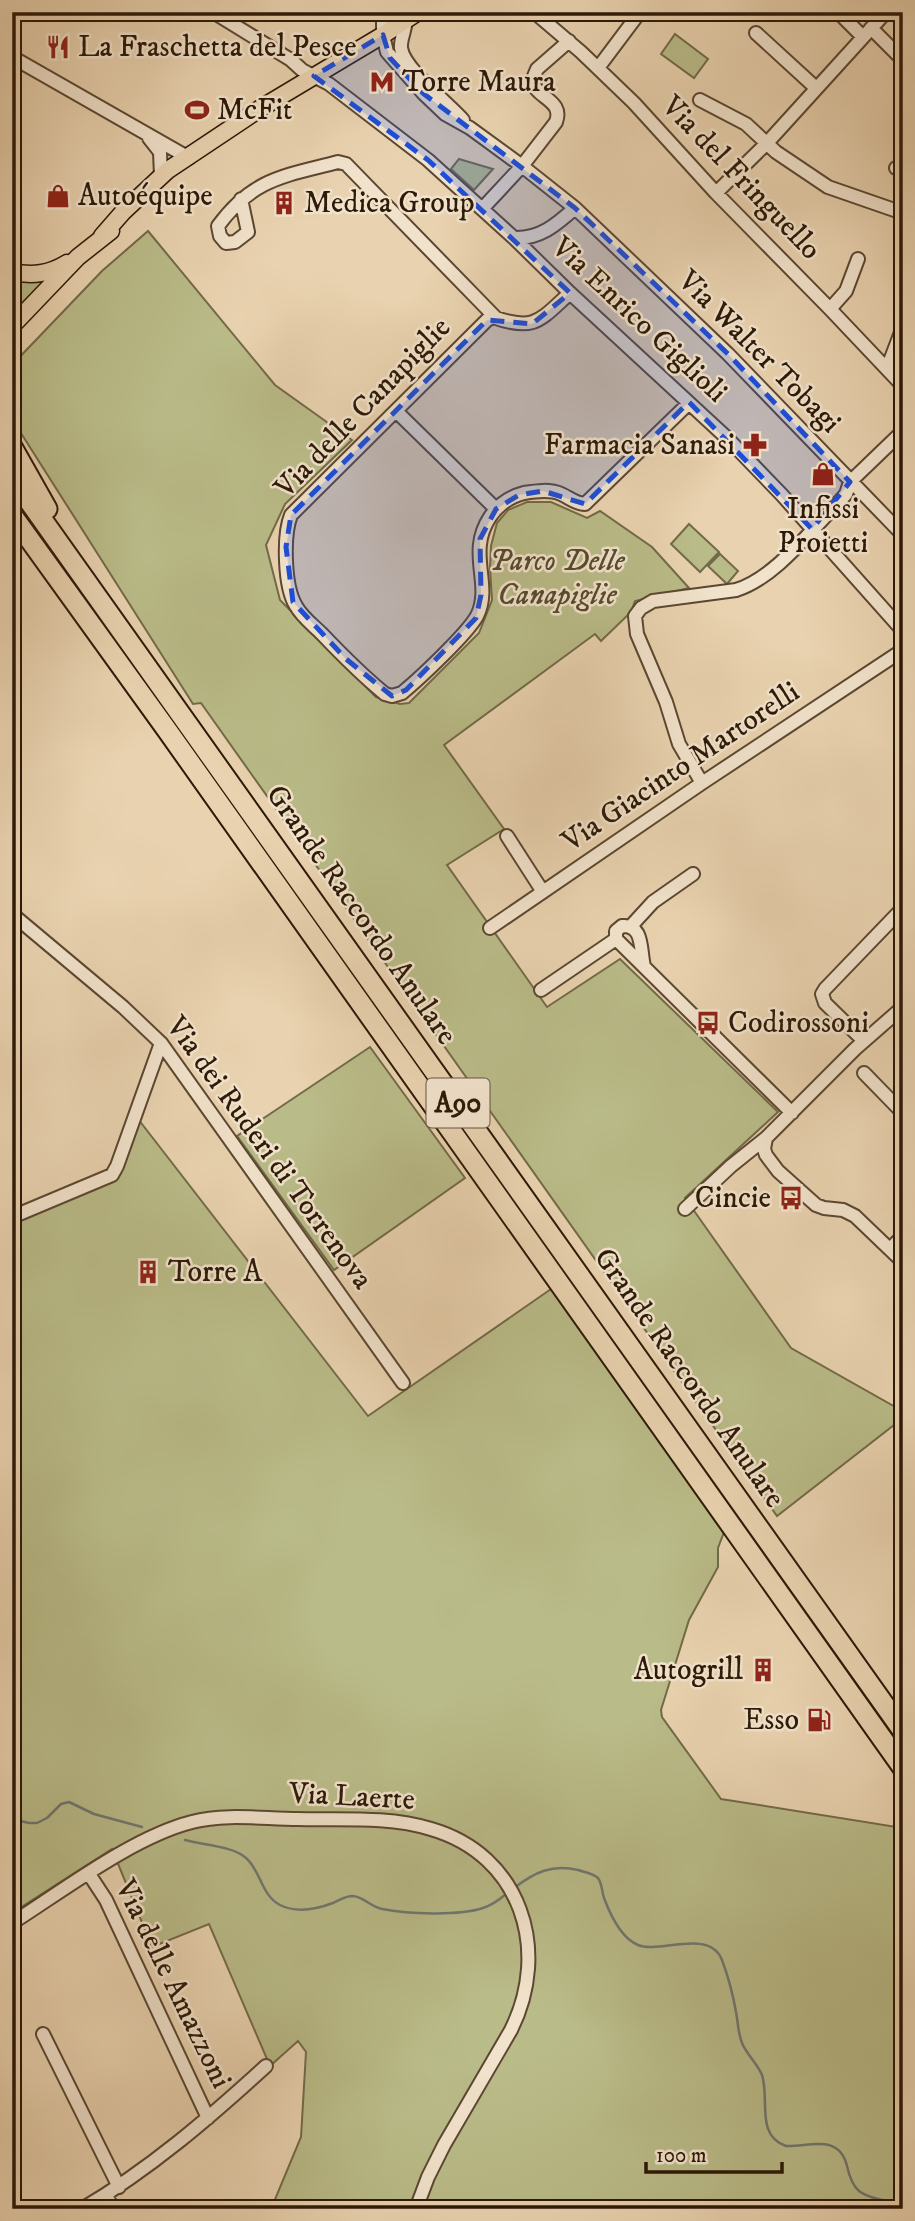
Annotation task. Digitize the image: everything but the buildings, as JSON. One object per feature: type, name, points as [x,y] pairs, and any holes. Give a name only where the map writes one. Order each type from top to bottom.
[{"type":"highway","points":[[12,447],[37,489],[68,555]]},
{"type":"highway","name":"Grande Raccordo Anulare","points":[[12,477],[903,1731]]},
{"type":"highway","name":"Grande Raccordo Anulare","points":[[12,515],[184,753],[903,1768]]},
{"type":"highway","points":[[12,531],[47,579],[72,599]]},
{"type":"main road","points":[[102,236],[161,176],[253,113],[383,35],[409,15]]},
{"type":"main road","points":[[12,326],[78,257],[143,205],[176,174],[188,158]]},
{"type":"main road","points":[[12,272],[46,273],[78,257]]},
{"type":"street","name":"Via Enrico Giglioli","points":[[213,12],[329,84],[428,160],[727,438],[903,631]]},
{"type":"street","points":[[383,12],[383,35]]},
{"type":"street","name":"Via del Fringuello","points":[[534,12],[569,41],[640,110],[716,193],[903,386]]},
{"type":"street","points":[[598,68],[640,12]]},
{"type":"street","points":[[838,12],[903,60]]},
{"type":"street","points":[[716,193],[767,143],[886,12]]},
{"type":"street","name":"Via Walter Tobagi","points":[[409,15],[401,44],[405,58],[470,128]]},
{"type":"street","points":[[756,33],[816,88]]},
{"type":"street","name":"Via Walter Tobagi","points":[[383,35],[390,58],[424,94],[449,117],[470,128],[575,208],[728,354],[903,535]]},
{"type":"street","points":[[482,209],[522,166],[558,118],[555,105],[535,89],[532,82],[537,69],[569,41]]},
{"type":"street","points":[[12,57],[188,158]]},
{"type":"street","points":[[700,100],[741,120],[783,157],[831,188],[903,213]]},
{"type":"street","points":[[145,132],[160,152],[161,176]]},
{"type":"street","points":[[241,199],[272,180],[338,162],[346,163],[496,318]]},
{"type":"street","points":[[514,238],[544,233],[575,208]]},
{"type":"street","points":[[830,309],[846,291],[858,259]]},
{"type":"street","name":"Via delle Canapiglie","points":[[496,509],[485,524],[480,538],[478,553],[481,595],[475,618],[466,631],[406,690],[396,696],[385,694],[346,659],[296,606],[289,584],[286,538],[289,521],[298,507],[487,320],[496,318],[510,324],[532,324],[570,293]]},
{"type":"street","points":[[887,369],[903,327]]},
{"type":"street","points":[[396,411],[496,509],[519,495],[543,491],[554,492],[579,504],[585,504],[689,403]]},
{"type":"street","points":[[702,783],[679,744],[666,702],[640,644],[634,620],[637,612],[653,601],[747,586],[776,565],[842,499],[850,482],[903,431]]},
{"type":"street","name":"Via Giacinto Martorelli","points":[[490,928],[903,650]]},
{"type":"street","points":[[507,836],[543,892]]},
{"type":"street","points":[[631,926],[653,902],[693,874]]},
{"type":"street","points":[[864,1041],[825,1003],[822,994],[903,908]]},
{"type":"street","name":"Via dei Ruderi di Torrenova","points":[[12,914],[123,1007],[161,1043],[403,1383]]},
{"type":"street","points":[[541,990],[616,939],[618,929],[625,925],[631,926],[639,934],[645,968]]},
{"type":"street","points":[[616,939],[792,1113]]},
{"type":"street","points":[[685,1209],[731,1166],[766,1139],[864,1041],[903,1007]]},
{"type":"street","points":[[12,1217],[114,1173],[161,1043]]},
{"type":"street","points":[[864,1073],[903,1113]]},
{"type":"street","points":[[766,1139],[764,1149],[768,1159],[801,1192],[818,1206],[843,1210],[855,1216],[903,1262]]},
{"type":"street","points":[[890,1249],[903,1236]]},
{"type":"street","name":"Via Laerte","points":[[12,1923],[126,1851],[194,1821],[224,1818],[367,1821],[423,1827],[448,1835],[474,1850],[488,1860],[504,1878],[519,1906],[527,1935],[527,1986],[523,2003],[504,2045],[440,2153],[416,2209]]},
{"type":"street","name":"Via delle Amazzoni","points":[[89,1874],[106,1900],[208,2118]]},
{"type":"street","points":[[43,2034],[120,2187]]},
{"type":"street","points":[[82,2209],[120,2187],[208,2118],[266,2066]]},
{"type":"street","points":[[106,2195],[114,2209]]},
{"type":"highlighted area","points":[[383,35],[390,58],[424,94],[575,208],[728,354],[850,482],[812,529],[689,402],[585,504],[543,491],[519,495],[496,509],[480,539],[481,595],[476,618],[406,690],[392,696],[346,659],[293,602],[286,547],[291,515],[487,320],[532,324],[570,293],[428,160],[314,76]]},
{"type":"green space","points":[[675,34],[708,59],[694,78],[661,54]]},
{"type":"green space","points":[[459,159],[493,169],[474,190],[451,169]]},
{"type":"green space","name":"Parco Delle Canapiglie","points":[[148,231],[275,385],[352,440],[285,504],[266,545],[280,600],[376,697],[400,704],[409,703],[479,633],[492,600],[491,546],[497,523],[508,510],[527,502],[551,502],[587,518],[600,511],[652,547],[689,588],[635,601],[631,612],[601,641],[595,634],[444,745],[504,829],[447,865],[547,1007],[620,959],[778,1112],[685,1198],[791,1348],[897,1408],[903,1418],[777,1516],[201,703],[193,704],[12,419],[12,365],[102,271]]},
{"type":"green space","points":[[56,275],[12,319],[12,278]]},
{"type":"green space","points":[[689,524],[719,552],[700,572],[671,544]]},
{"type":"green space","points":[[720,554],[738,571],[727,584],[708,566]]},
{"type":"green space","points":[[370,1047],[465,1178],[334,1270],[237,1136]]},
{"type":"green space","points":[[135,1115],[368,1416],[577,1271],[737,1498],[718,1548],[718,1567],[689,1620],[661,1710],[662,1717],[721,1799],[903,1828],[903,2209],[271,2209],[301,2137],[306,2052],[298,2041],[270,2066],[209,1924],[152,1947],[112,1849],[12,1913],[12,1218],[112,1175]]},
{"type":"waterway","points":[[12,1819],[37,1823],[47,1818],[61,1804],[69,1802],[94,1814],[142,1827]]},
{"type":"waterway","points":[[185,1840],[225,1848],[240,1854],[251,1863],[274,1901],[293,1909],[320,1907],[353,1896],[378,1908],[393,1911],[461,1912],[486,1907],[506,1894]]},
{"type":"waterway","points":[[514,1888],[529,1878],[552,1869],[569,1868],[588,1873],[599,1880],[613,1918],[632,1942],[647,1947],[707,1945],[716,1951],[728,1979],[742,2043],[762,2075],[765,2115],[770,2134],[786,2146],[822,2144],[837,2149],[843,2156],[854,2186],[859,2191],[900,2209]]},
{"type":"place","name":"La Fraschetta del Pesce","points":[[58,47]]},
{"type":"place","name":"Torre Maura","points":[[382,82]]},
{"type":"place","name":"McFit","points":[[197,110]]},
{"type":"place","name":"Autoéquipe","points":[[58,196]]},
{"type":"place","name":"Medica Group","points":[[284,203]]},
{"type":"place","name":"Farmacia Sanasi","points":[[755,445]]},
{"type":"place","name":"Infissi Proietti","points":[[823,474]]},
{"type":"place","name":"Codirossoni","points":[[708,1023]]},
{"type":"place","name":"Cincie","points":[[791,1198]]},
{"type":"place","name":"Torre A","points":[[148,1272]]},
{"type":"place","name":"Autogrill","points":[[763,1670]]},
{"type":"place","name":"Esso","points":[[819,1720]]}]
